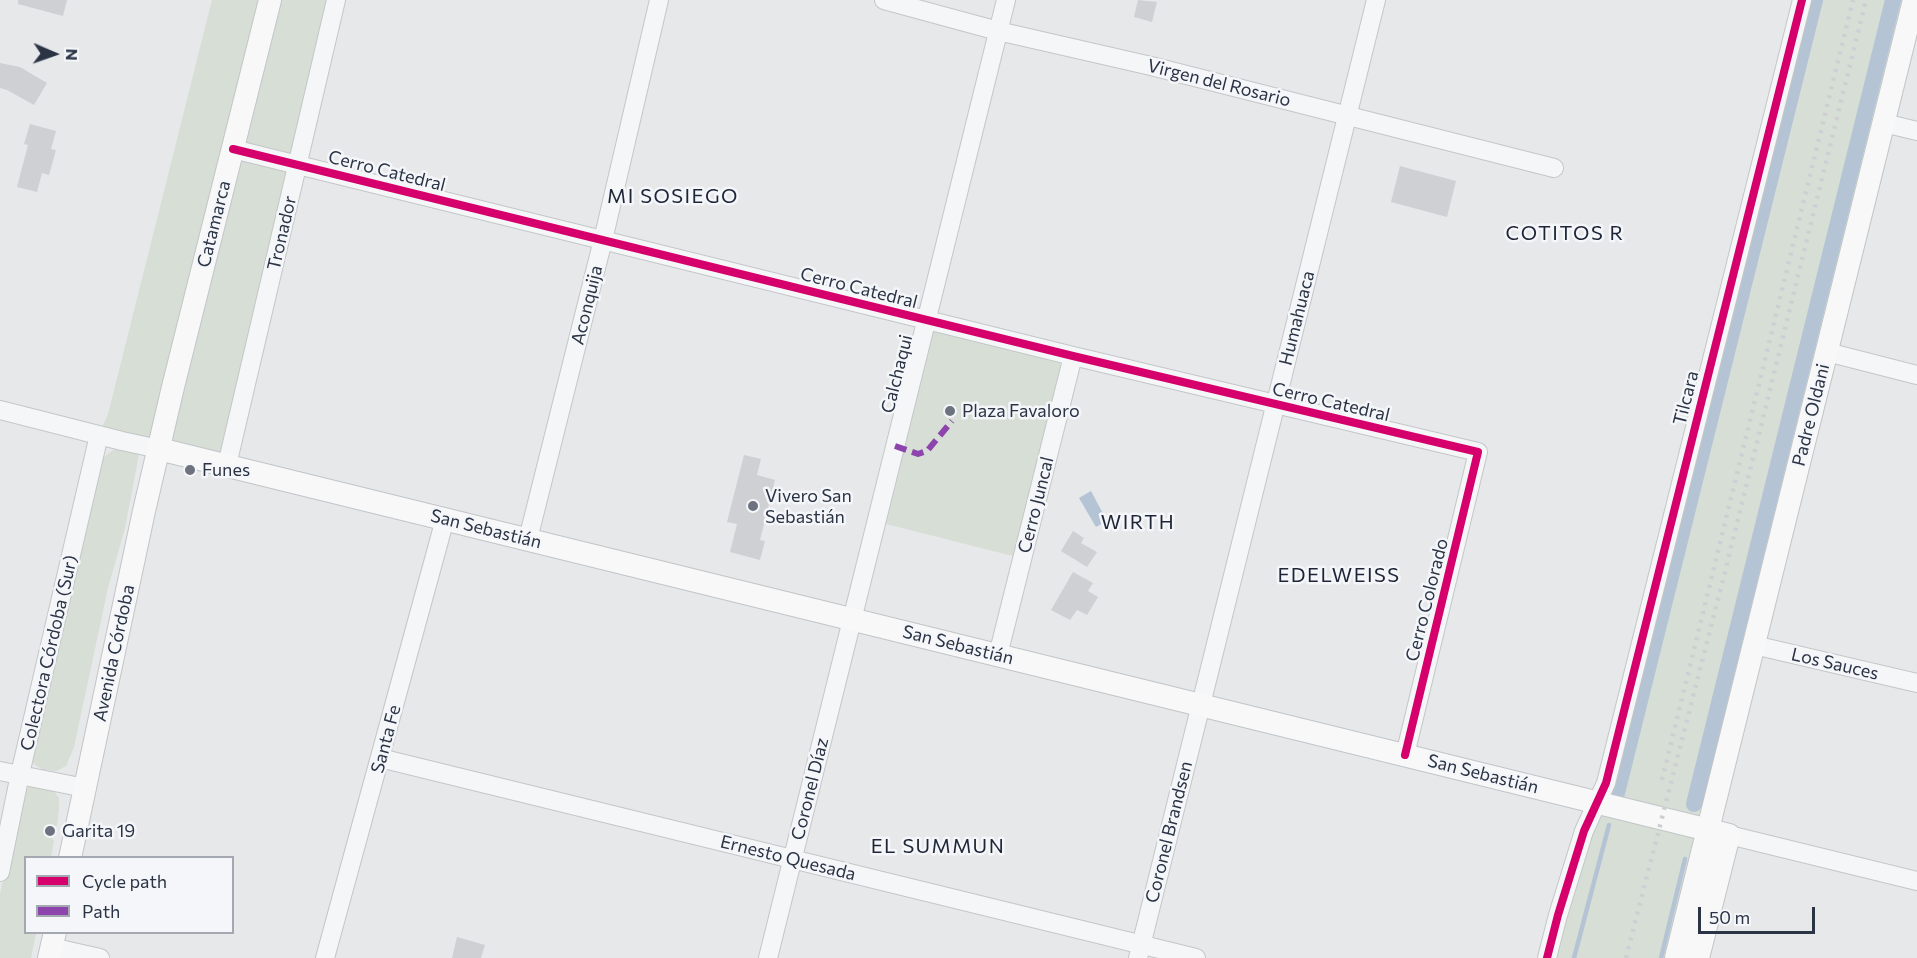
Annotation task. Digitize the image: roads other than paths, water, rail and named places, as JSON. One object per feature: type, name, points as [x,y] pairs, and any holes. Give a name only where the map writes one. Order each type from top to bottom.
[{"type":"main road","name":"Catamarca","points":[[159,449],[270,0]]},
{"type":"main road","name":"Padre Oldani","points":[[1718,832],[1754,645],[1914,0]]},
{"type":"main road","name":"San Sebastián","points":[[159,449],[1718,832]]},
{"type":"main road","name":"Avenida Córdoba","points":[[70,856],[159,449]]},
{"type":"main road","points":[[1676,958],[1718,832]]},
{"type":"main road","points":[[1698,958],[1718,832]]},
{"type":"street","name":"Tronador","points":[[227,465],[336,0]]},
{"type":"street","name":"Aconquija","points":[[528,539],[603,240],[659,0]]},
{"type":"street","name":"Virgen del Rosario","points":[[884,0],[998,31],[1151,66],[1554,168]]},
{"type":"street","name":"Calchaqui","points":[[852,619],[1006,0]]},
{"type":"street","name":"Humahuaca","points":[[1201,706],[1376,0]]},
{"type":"street","name":"Tilcara","points":[[1547,958],[1581,841],[1606,783],[1802,0]]},
{"type":"street","points":[[1884,123],[1917,131]]},
{"type":"street","name":"Cerro Catedral","points":[[233,149],[1073,356],[1478,452]]},
{"type":"street","points":[[1827,352],[1917,375]]},
{"type":"street","name":"Cerro Juncal","points":[[998,655],[1073,356]]},
{"type":"street","name":"San Sebastián","points":[[0,410],[159,449]]},
{"type":"street","name":"Colectora Córdoba (Sur)","points":[[0,872],[20,774],[99,435]]},
{"type":"street","name":"Cerro Colorado","points":[[1405,755],[1478,452]]},
{"type":"street","name":"Santa Fe","points":[[325,958],[446,519]]},
{"type":"street","name":"Coronel Díaz","points":[[768,958],[852,619]]},
{"type":"street","name":"Los Sauces","points":[[1754,645],[1917,683]]},
{"type":"street","name":"Coronel Brandsen","points":[[1139,951],[1201,706]]},
{"type":"street","name":"Ernesto Quesada","points":[[380,758],[792,859],[1139,951],[1196,958]]},
{"type":"street","points":[[0,771],[85,788]]},
{"type":"street","name":"San Sebastián","points":[[1718,832],[1917,881]]},
{"type":"street","points":[[52,946],[100,958]]},
{"type":"water","points":[[1091,491],[1107,521],[1096,527],[1079,498]]},
{"type":"waterway","points":[[1616,797],[1815,0]]},
{"type":"waterway","points":[[1694,804],[1893,0]]},
{"type":"waterway","points":[[1574,958],[1609,825]]},
{"type":"waterway","points":[[1661,958],[1685,859]]},
{"type":"railway","points":[[1662,780],[1853,0]]},
{"type":"railway","points":[[1626,958],[1725,572],[1866,0]]},
{"type":"place","name":"Plaza Favaloro","points":[[950,411]]},
{"type":"place","name":"Funes","points":[[190,470]]},
{"type":"place","name":"Vivero San Sebastián","points":[[753,506]]},
{"type":"place","name":"Garita 19","points":[[50,831]]},
{"type":"district","name":"MI SOSIEGO","points":[[673,196]]},
{"type":"district","name":"COTITOS R","points":[[1565,233]]},
{"type":"district","name":"WIRTH","points":[[1138,522]]},
{"type":"district","name":"EDELWEISS","points":[[1339,575]]},
{"type":"district","name":"EL SUMMUN","points":[[938,846]]}]
